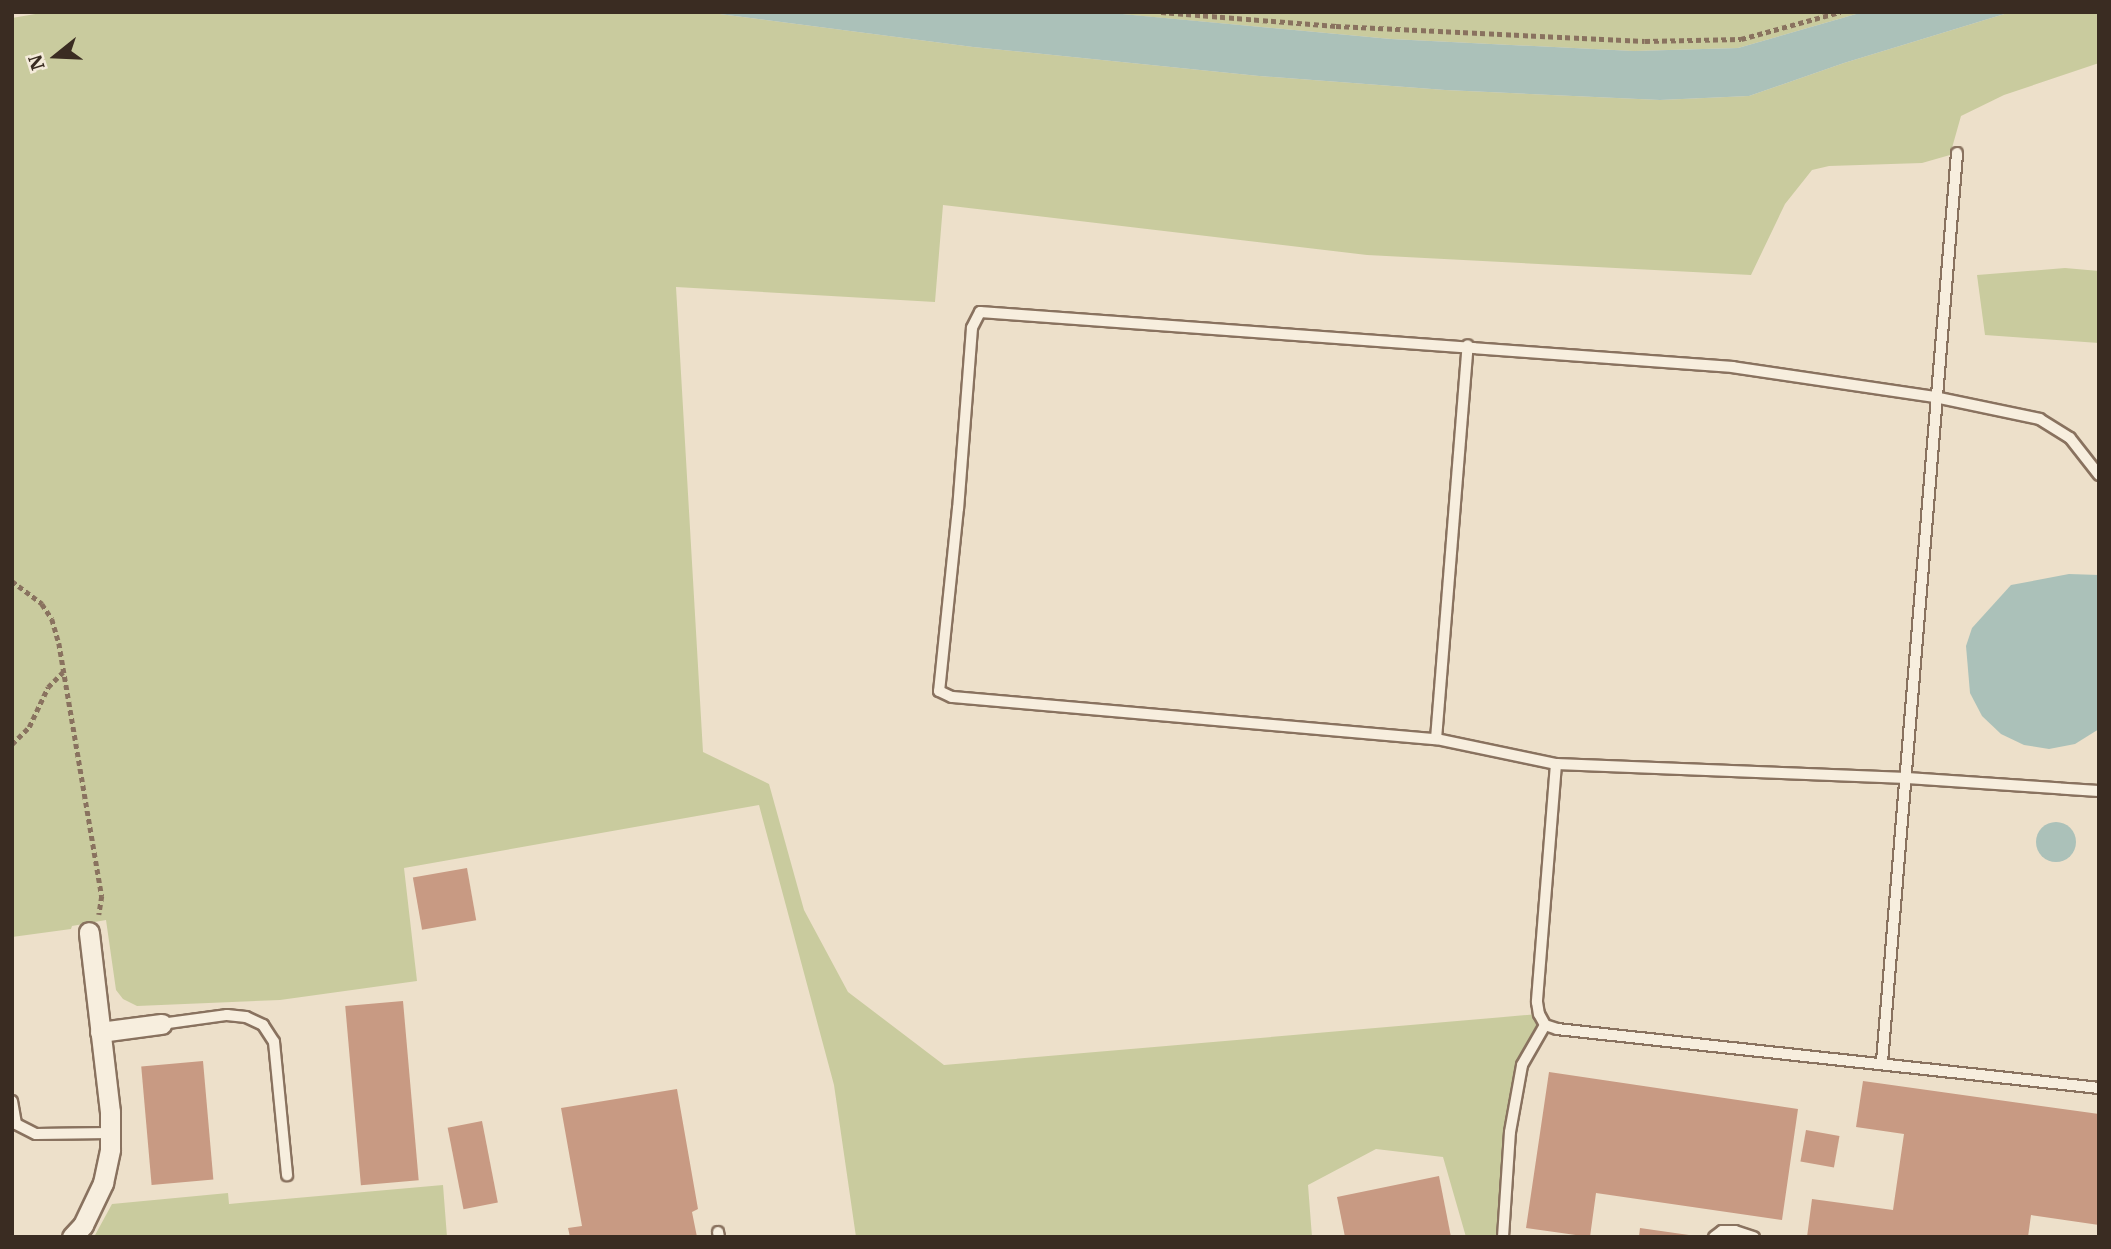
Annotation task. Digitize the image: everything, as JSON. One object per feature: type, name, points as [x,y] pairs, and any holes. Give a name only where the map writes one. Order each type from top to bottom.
[{"type":"street","points":[[72,1237],[83,1224],[103,1183],[110,1149],[89,932]]},
{"type":"street","points":[[100,1032],[161,1024]]},
{"type":"lane","points":[[1882,1062],[1957,153]]},
{"type":"lane","points":[[2099,475],[2070,438],[2040,419],[1935,397],[1733,367],[1468,345],[980,312],[972,328],[958,508],[939,691],[952,697],[1436,739],[1556,764],[1907,778],[2099,791]]},
{"type":"lane","points":[[1436,739],[1468,345]]},
{"type":"lane","points":[[1556,764],[1537,1002],[1545,1025],[1557,1029],[1882,1062],[2099,1088]]},
{"type":"lane","points":[[161,1024],[227,1015],[246,1017],[263,1025],[274,1042],[287,1175]]},
{"type":"lane","points":[[1503,1237],[1510,1132],[1522,1065],[1545,1025]]},
{"type":"lane","points":[[12,1101],[16,1124],[36,1134],[110,1133]]},
{"type":"lane","points":[[1714,1237],[1722,1231],[1735,1231],[1754,1237]]},
{"type":"path","points":[[1161,12],[1350,27],[1645,41],[1741,40],[1840,12]]},
{"type":"path","points":[[12,581],[42,604],[52,619],[102,896],[98,920],[89,932]]},
{"type":"path","points":[[12,744],[29,727],[48,687],[63,672]]},
{"type":"green space","points":[[47,12],[704,12],[973,47],[1259,76],[1445,90],[1660,100],[1749,96],[1844,63],[2011,12],[2099,12],[2099,63],[2004,95],[1961,116],[1950,155],[1922,163],[1829,166],[1812,170],[1785,204],[1751,275],[1367,255],[943,205],[935,302],[676,287],[703,752],[769,784],[804,910],[848,992],[944,1065],[1539,1014],[1545,1025],[1522,1065],[1503,1237],[1466,1237],[1443,1157],[1376,1149],[1308,1185],[1312,1237],[856,1237],[834,1085],[759,805],[404,868],[417,981],[280,1000],[137,1006],[123,999],[116,990],[106,920],[72,926],[71,929],[12,937],[12,18]]},
{"type":"green space","points":[[1099,12],[1863,12],[1738,48],[1634,51],[1391,39]]},
{"type":"green space","points":[[2065,268],[2099,271],[2099,343],[1985,335],[1977,275]]},
{"type":"green space","points":[[443,1185],[447,1237],[94,1237],[112,1204],[228,1193],[229,1204]]},
{"type":"water","points":[[704,12],[1101,12],[1391,39],[1634,51],[1738,48],[1863,12],[2011,12],[1844,63],[1749,96],[1660,100],[1445,90],[1259,76],[973,47]]},
{"type":"water","points":[[2069,574],[2099,575],[2099,729],[2075,744],[2049,749],[2024,745],[2001,734],[1982,716],[1970,693],[1966,646],[1972,628],[2011,585]]},
{"type":"water","points":[[2056,822],[2064,823],[2070,828],[2075,834],[2075,850],[2070,856],[2064,861],[2056,862],[2048,861],[2042,856],[2037,850],[2036,842],[2037,834],[2042,828],[2048,823]]},
{"type":"building","points":[[467,868],[476,920],[422,930],[413,878]]},
{"type":"building","points":[[403,1001],[419,1180],[361,1185],[345,1006]]},
{"type":"building","points":[[203,1061],[213,1180],[152,1185],[141,1066]]},
{"type":"building","points":[[1549,1072],[1798,1109],[1782,1220],[1596,1193],[1590,1237],[1526,1228]]},
{"type":"building","points":[[1863,1081],[2099,1114],[2099,1225],[2031,1215],[2028,1237],[1807,1237],[1812,1199],[1893,1210],[1904,1134],[1856,1127]]},
{"type":"building","points":[[677,1089],[698,1209],[692,1212],[697,1237],[570,1237],[568,1228],[582,1226],[561,1108]]},
{"type":"building","points":[[482,1121],[498,1202],[463,1209],[448,1128]]},
{"type":"building","points":[[1806,1130],[1839,1136],[1834,1167],[1800,1162]]},
{"type":"building","points":[[1439,1176],[1451,1237],[1345,1237],[1337,1197]]},
{"type":"building","points":[[1640,1228],[1689,1235],[1689,1237],[1639,1237]]}]
